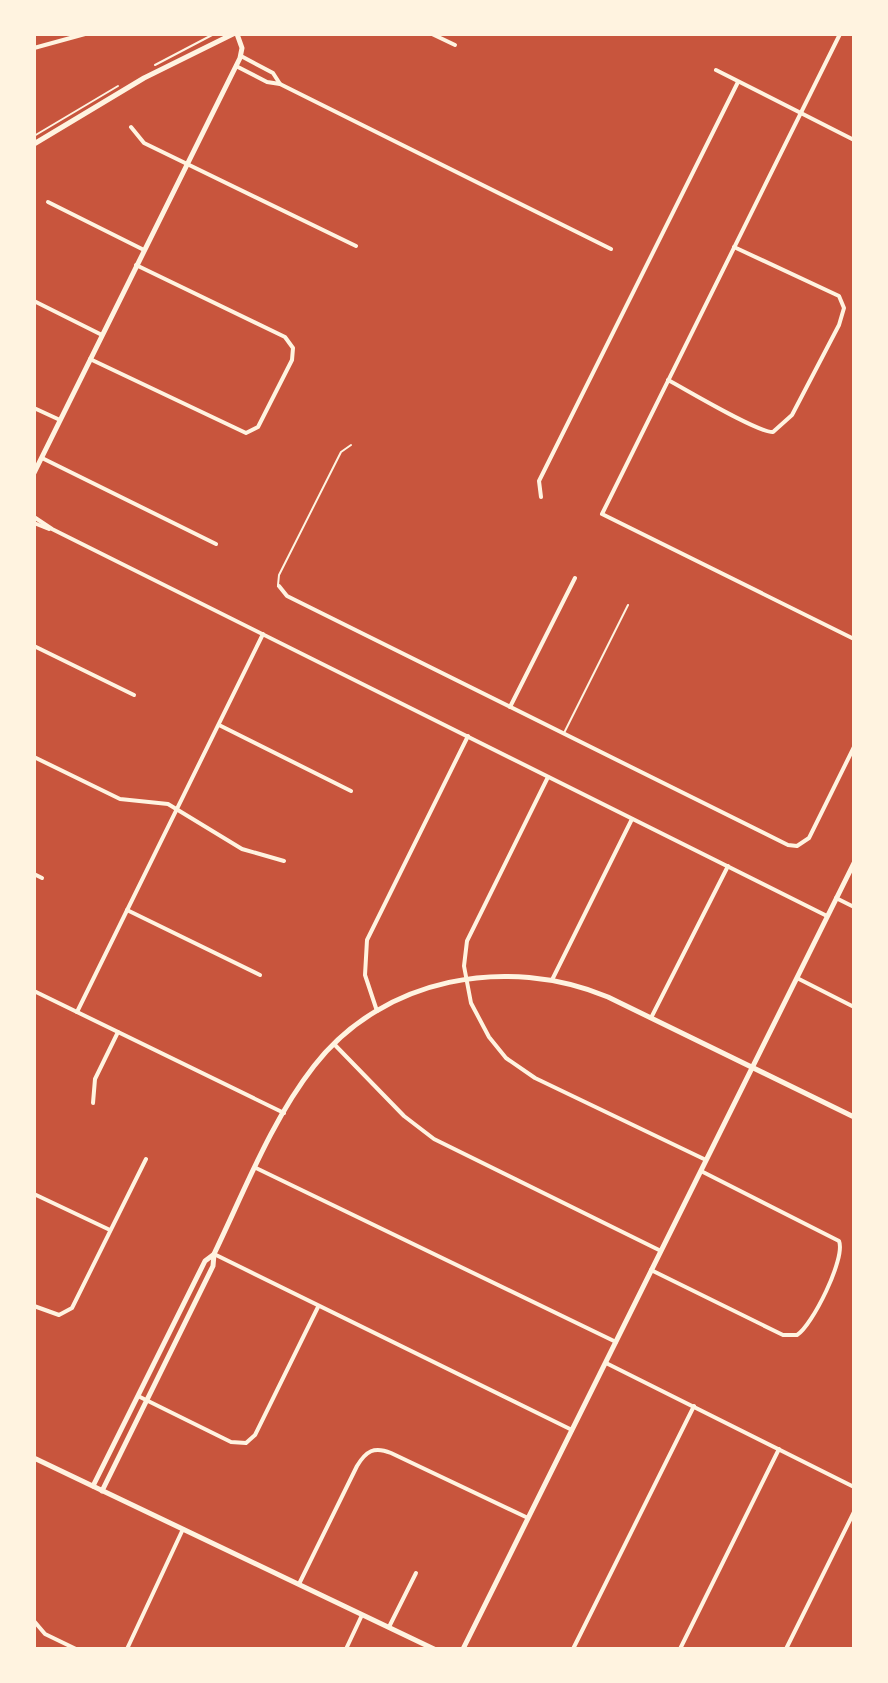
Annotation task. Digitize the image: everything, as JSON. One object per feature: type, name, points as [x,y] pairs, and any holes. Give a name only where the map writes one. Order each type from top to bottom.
[{"type":"street","points":[[34,48],[85,34]]},
{"type":"street","points":[[34,144],[144,78],[235,34],[241,56],[34,473]]},
{"type":"street","points":[[432,34],[455,45]]},
{"type":"street","points":[[840,34],[602,514],[854,639]]},
{"type":"street","points":[[241,56],[266,69],[280,84]]},
{"type":"street","points":[[236,66],[261,79],[280,84],[611,249]]},
{"type":"street","points":[[261,79],[266,69]]},
{"type":"street","points":[[716,70],[854,140]]},
{"type":"street","points":[[541,497],[539,481],[738,82]]},
{"type":"street","points":[[131,127],[144,143],[356,246]]},
{"type":"street","points":[[48,202],[144,250]]},
{"type":"street","points":[[668,380],[766,432],[782,427],[795,410],[839,325],[844,305],[831,291],[734,247]]},
{"type":"street","points":[[90,359],[240,432],[249,432],[260,424],[292,360],[293,348],[285,337],[136,265]]},
{"type":"street","points":[[34,301],[102,335]]},
{"type":"street","points":[[34,408],[60,420]]},
{"type":"street","points":[[42,458],[216,544]]},
{"type":"street","points":[[34,517],[52,529],[827,916]]},
{"type":"street","points":[[34,523],[52,529]]},
{"type":"street","points":[[510,707],[575,578]]},
{"type":"street","points":[[279,586],[287,596],[785,844],[801,845],[809,838],[854,747]]},
{"type":"street","points":[[77,1012],[264,634]]},
{"type":"street","points":[[34,646],[134,695]]},
{"type":"street","points":[[219,725],[351,791]]},
{"type":"street","points":[[377,1011],[365,975],[367,940],[468,736]]},
{"type":"street","points":[[34,757],[120,799],[154,800],[178,809],[242,849],[284,861]]},
{"type":"street","points":[[548,777],[467,941],[464,960],[471,1003],[497,1047],[517,1066],[706,1160]]},
{"type":"street","points":[[552,980],[632,819]]},
{"type":"street","points":[[463,1649],[854,863]]},
{"type":"street","points":[[651,1018],[728,866]]},
{"type":"street","points":[[34,874],[42,878]]},
{"type":"street","points":[[836,898],[854,907]]},
{"type":"street","points":[[127,910],[260,975]]},
{"type":"street","points":[[102,1491],[213,1266],[214,1254],[284,1113],[306,1076],[334,1044],[377,1011],[420,990],[466,979],[507,975],[552,980],[599,993],[854,1117]]},
{"type":"street","points":[[797,978],[854,1007]]},
{"type":"street","points":[[34,991],[284,1113]]},
{"type":"street","points":[[93,1103],[95,1079],[118,1032]]},
{"type":"street","points":[[334,1044],[404,1116],[434,1139],[661,1251]]},
{"type":"street","points":[[34,1306],[63,1315],[74,1305],[146,1159]]},
{"type":"street","points":[[256,1168],[616,1342]]},
{"type":"street","points":[[651,1270],[783,1335],[797,1335],[807,1327],[840,1259],[841,1245],[832,1235],[701,1171]]},
{"type":"street","points":[[34,1194],[110,1230]]},
{"type":"street","points":[[214,1254],[572,1430]]},
{"type":"street","points":[[93,1486],[205,1261],[214,1254]]},
{"type":"street","points":[[138,1396],[231,1442],[246,1443],[255,1435],[318,1307]]},
{"type":"street","points":[[605,1362],[854,1487]]},
{"type":"street","points":[[573,1649],[694,1406]]},
{"type":"street","points":[[680,1649],[779,1449]]},
{"type":"street","points":[[298,1584],[357,1466],[370,1451],[391,1453],[528,1518]]},
{"type":"street","points":[[34,1458],[434,1649]]},
{"type":"street","points":[[786,1649],[854,1512]]},
{"type":"street","points":[[127,1649],[183,1529]]},
{"type":"street","points":[[389,1627],[416,1573]]},
{"type":"street","points":[[346,1649],[363,1614]]},
{"type":"street","points":[[34,1621],[45,1634],[76,1649]]},
{"type":"lane","points":[[279,586],[279,575],[341,452],[351,445]]},
{"type":"lane","points":[[564,734],[628,605]]}]
